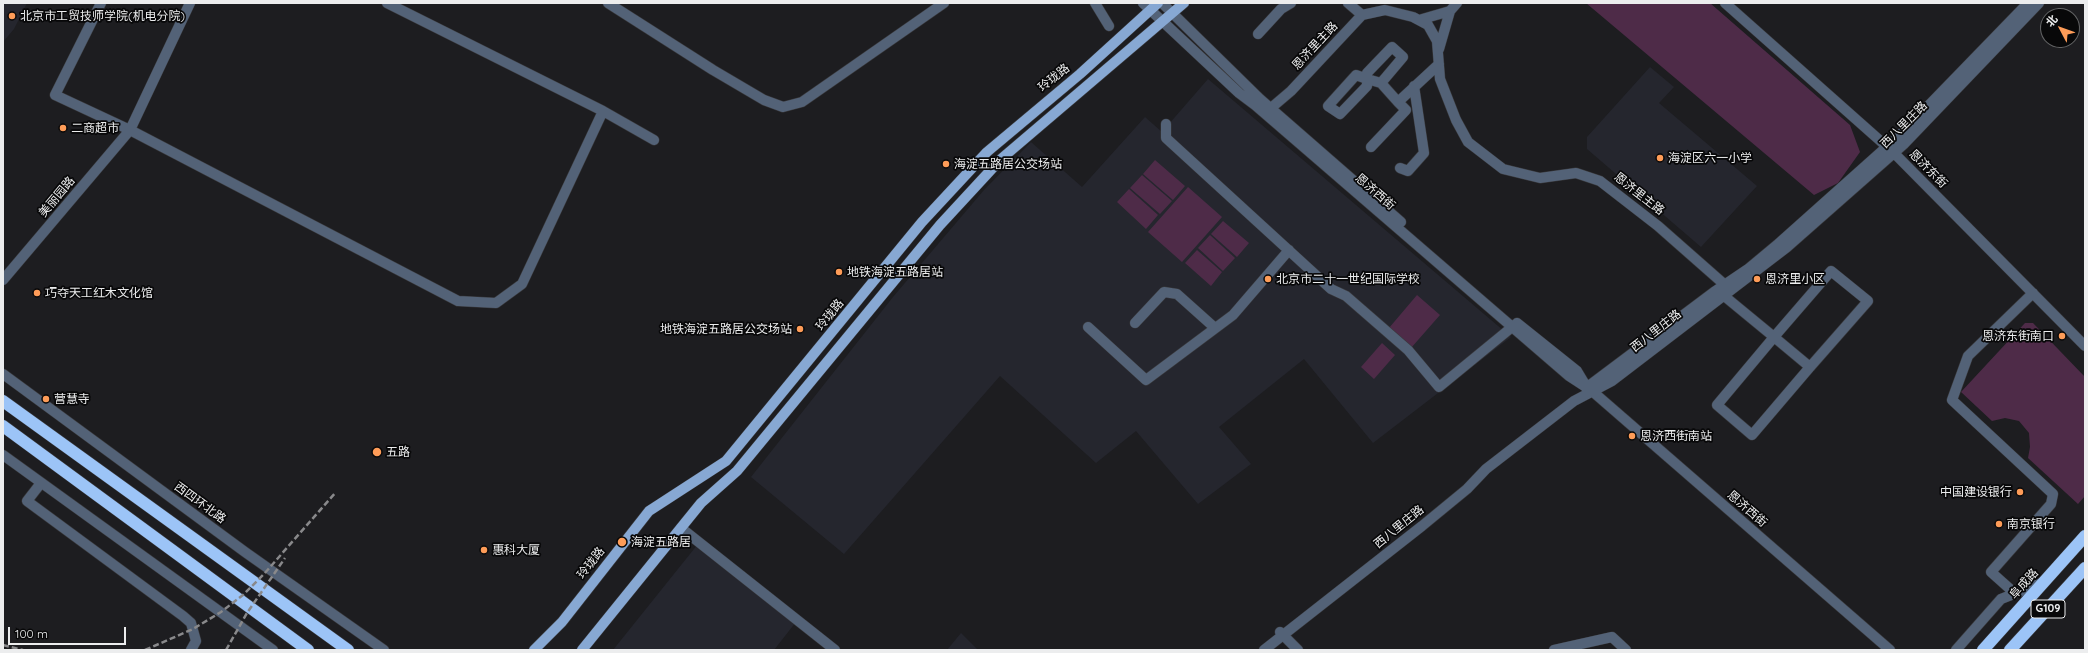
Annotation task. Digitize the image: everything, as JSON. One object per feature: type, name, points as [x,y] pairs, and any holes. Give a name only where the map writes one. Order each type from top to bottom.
[{"type":"highway","points":[[3,402],[348,650]]},
{"type":"highway","points":[[3,426],[308,650]]},
{"type":"highway","name":"阜成路","points":[[1983,650],[2085,536]]},
{"type":"highway","name":"G109","points":[[2010,650],[2085,568]]},
{"type":"main road","name":"玲珑路","points":[[534,650],[562,622],[649,511],[726,462],[922,222],[987,152],[1080,74],[1158,3]]},
{"type":"main road","points":[[582,650],[701,503],[737,471],[888,286],[940,225],[1001,159],[1184,3]]},
{"type":"main road","points":[[541,650],[562,622]]},
{"type":"street","points":[[101,3],[55,96],[130,130],[458,301],[496,303],[522,284],[602,111]]},
{"type":"street","name":"美丽园路","points":[[3,280],[130,130],[190,3]]},
{"type":"street","points":[[387,3],[602,111],[654,140]]},
{"type":"street","points":[[608,3],[713,70],[764,100],[783,107],[802,102],[944,3]]},
{"type":"street","points":[[1095,3],[1109,26]]},
{"type":"street","name":"恩济西街","points":[[1143,3],[1161,23],[1234,89],[1255,105],[1515,325],[1577,371],[1589,390],[1890,650]]},
{"type":"street","name":"恩济西街","points":[[1162,3],[1271,108],[1515,325]]},
{"type":"street","points":[[1172,13],[1188,3]]},
{"type":"street","points":[[1258,34],[1281,9],[1291,3]]},
{"type":"street","points":[[1348,3],[1362,15]]},
{"type":"street","name":"恩济东街","points":[[1725,3],[1891,150],[2085,346]]},
{"type":"street","name":"西八里庄路","points":[[1589,390],[1748,269],[1891,150],[2028,3]]},
{"type":"street","name":"西八里庄路","points":[[1264,650],[1282,633],[1462,486],[1487,461],[1570,396],[1612,381],[1786,248],[1891,150],[2039,3]]},
{"type":"street","points":[[1419,20],[1454,7]]},
{"type":"street","points":[[1438,52],[1454,7]]},
{"type":"street","name":"恩济里主路","points":[[1271,108],[1291,90],[1362,15],[1386,10],[1419,20],[1428,25],[1437,41],[1440,79],[1456,120],[1468,142],[1503,169],[1540,178],[1576,174],[1600,181],[1658,226],[1725,285]]},
{"type":"street","points":[[1371,147],[1406,110],[1381,83],[1367,79],[1367,73],[1392,47],[1403,57],[1381,83]]},
{"type":"street","points":[[1398,102],[1438,64]]},
{"type":"street","points":[[1400,168],[1408,171],[1424,153],[1414,86]]},
{"type":"street","points":[[1166,124],[1166,138],[1331,288],[1346,296],[1408,350],[1439,387],[1515,325]]},
{"type":"street","points":[[1088,327],[1146,380],[1233,315],[1289,250]]},
{"type":"street","points":[[1831,271],[1868,301],[1810,367],[1752,435],[1717,405],[1831,271]]},
{"type":"street","points":[[1135,323],[1164,292],[1177,294],[1215,328]]},
{"type":"street","points":[[2010,589],[1991,572],[2051,504],[2053,494],[1952,400],[1968,356],[2033,293]]},
{"type":"street","points":[[1723,295],[1810,367]]},
{"type":"street","name":"西四环北路","points":[[3,374],[245,552],[384,650]]},
{"type":"street","points":[[3,456],[273,650]]},
{"type":"street","points":[[41,483],[27,501],[184,616],[190,623],[196,641],[190,650]]},
{"type":"street","points":[[681,528],[835,650]]},
{"type":"street","points":[[1956,650],[2001,600],[2046,581]]},
{"type":"street","points":[[1282,633],[1298,650]]},
{"type":"street","name":"西八里庄路","points":[[1256,650],[1282,633]]},
{"type":"street","points":[[1554,650],[1612,637],[1626,650]]},
{"type":"shaded area","name":"北京市工贸技师学院(机电分院)","points":[[3,3],[27,3],[14,29],[3,42]]},
{"type":"shaded area","points":[[1586,3],[1710,3],[1850,125],[1860,152],[1838,183],[1814,195]]},
{"type":"shaded area","name":"海淀区六一小学","points":[[1650,67],[1674,87],[1659,103],[1757,186],[1701,247],[1587,149],[1587,137]]},
{"type":"shaded area","points":[[1208,79],[1511,337],[1373,443],[1304,359],[1219,427],[1251,464],[1198,504],[1136,431],[1096,463],[1000,376],[844,554],[751,477],[893,297],[984,190],[1031,142],[1082,187],[1145,117],[1162,132]]},
{"type":"shaded area","points":[[1155,160],[1185,186],[1173,200],[1143,174]]},
{"type":"shaded area","points":[[1142,175],[1172,201],[1160,214],[1130,188]]},
{"type":"shaded area","points":[[1188,187],[1222,217],[1182,262],[1148,232]]},
{"type":"shaded area","points":[[1129,189],[1158,215],[1146,229],[1117,202]]},
{"type":"shaded area","points":[[1223,221],[1249,243],[1237,257],[1211,234]]},
{"type":"shaded area","points":[[1210,235],[1235,258],[1223,271],[1198,248]]},
{"type":"shaded area","points":[[1197,250],[1222,272],[1211,286],[1185,263]]},
{"type":"shaded area","points":[[1417,295],[1440,315],[1411,348],[1389,328]]},
{"type":"shaded area","points":[[2025,323],[2033,323],[2085,377],[2085,496],[2078,504],[2028,458],[2030,447],[2029,433],[2019,421],[2005,418],[1992,421],[1961,392]]},
{"type":"shaded area","points":[[1382,343],[1395,355],[1374,379],[1361,367]]},
{"type":"shaded area","points":[[698,544],[796,622],[774,650],[613,650]]},
{"type":"shaded area","points":[[961,633],[978,650],[947,650]]},
{"type":"railway","points":[[145,650],[193,629],[221,612],[243,595],[264,574],[336,492]]},
{"type":"railway","points":[[226,650],[247,613],[285,558]]},
{"type":"railway","points":[[3,645],[23,650]]},
{"type":"place","name":"北京市工贸技师学院(机电分院)","points":[[12,16]]},
{"type":"place","name":"二商超市","points":[[63,128]]},
{"type":"place","name":"海淀区六一小学","points":[[1660,158]]},
{"type":"place","name":"海淀五路居公交场站","points":[[946,164]]},
{"type":"place","name":"地铁海淀五路居站","points":[[839,272]]},
{"type":"place","name":"北京市二十一世纪国际学校","points":[[1268,279]]},
{"type":"place","name":"恩济里小区","points":[[1757,279]]},
{"type":"place","name":"巧夺天工红木文化馆","points":[[37,293]]},
{"type":"place","name":"地铁海淀五路居公交场站","points":[[800,329]]},
{"type":"place","name":"恩济东街南口","points":[[2062,336]]},
{"type":"place","name":"营慧寺","points":[[46,399]]},
{"type":"place","name":"恩济西街南站","points":[[1632,436]]},
{"type":"place","name":"五路","points":[[377,452]]},
{"type":"place","name":"中国建设银行","points":[[2020,492]]},
{"type":"place","name":"南京银行","points":[[1999,524]]},
{"type":"place","name":"海淀五路居","points":[[622,542]]},
{"type":"place","name":"惠科大厦","points":[[484,550]]}]
